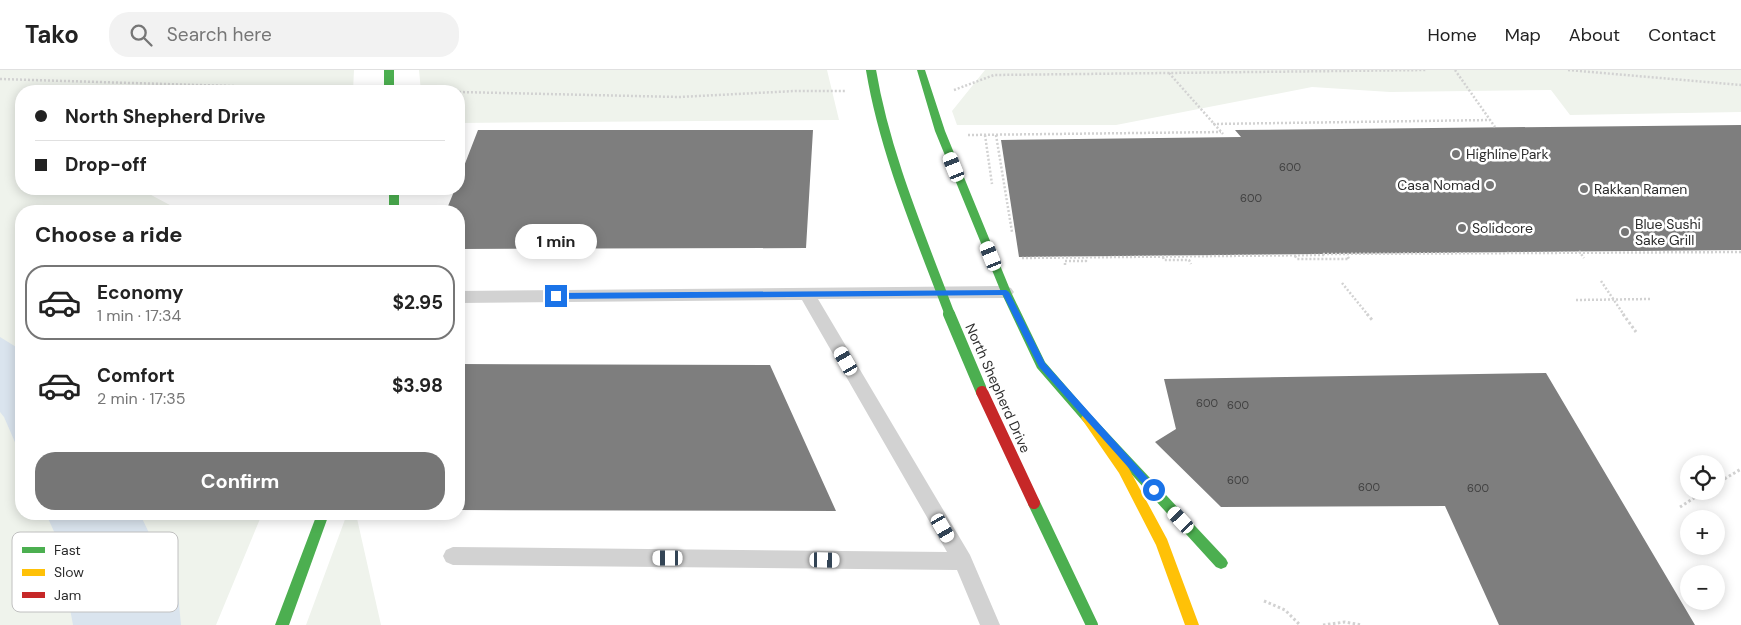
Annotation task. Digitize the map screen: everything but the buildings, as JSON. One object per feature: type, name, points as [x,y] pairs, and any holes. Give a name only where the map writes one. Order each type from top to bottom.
[{"type":"main road","points":[[388,70],[389,85]]},
{"type":"main road","name":"North Shepherd Drive","points":[[871,70],[874,95],[905,192],[966,358],[1092,625]]},
{"type":"main road","points":[[921,70],[940,131],[1006,292],[1042,365],[1087,418],[1221,563]]},
{"type":"main road","points":[[1087,418],[1123,469],[1162,544],[1192,625]]},
{"type":"main road","points":[[282,625],[321,520]]},
{"type":"lane","points":[[465,297],[1006,292]]},
{"type":"lane","points":[[807,294],[963,561],[990,625]]},
{"type":"lane","points":[[453,556],[963,561]]},
{"type":"path","points":[[950,91],[994,75],[1427,70]]},
{"type":"path","points":[[1455,70],[1495,127]]},
{"type":"path","points":[[1568,70],[1741,85]]},
{"type":"path","points":[[992,187],[985,135],[1222,133],[1169,73]]},
{"type":"path","points":[[0,79],[199,85]]},
{"type":"path","points":[[465,92],[679,97],[795,91],[851,91]]},
{"type":"path","points":[[1214,124],[1490,120]]},
{"type":"path","points":[[996,134],[1008,220],[1014,239]]},
{"type":"path","points":[[1580,252],[1584,258]]},
{"type":"path","points":[[1017,258],[1296,256],[1297,258],[1350,258],[1348,255],[1741,252]]},
{"type":"path","points":[[1163,257],[1164,260],[1189,260],[1191,264]]},
{"type":"path","points":[[1065,265],[1065,261],[1086,261],[1085,258]]},
{"type":"path","points":[[1601,281],[1636,332]]},
{"type":"path","points":[[1342,284],[1373,321]]},
{"type":"path","points":[[1576,300],[1651,299]]},
{"type":"path","points":[[1725,478],[1741,468]]},
{"type":"path","points":[[1680,507],[1691,500]]},
{"type":"path","points":[[1264,602],[1285,610],[1300,625]]},
{"type":"path","points":[[1323,625],[1345,622],[1362,625]]},
{"type":"shaded area","points":[[0,70],[354,70],[353,85],[15,85],[15,195],[151,195],[170,205],[15,205],[15,520],[260,520],[216,625],[0,625]]},
{"type":"shaded area","points":[[419,70],[827,70],[839,120],[465,123],[465,85],[420,85]]},
{"type":"shaded area","points":[[985,70],[1741,70],[1741,112],[1570,115],[1551,90],[1390,92],[1312,87],[1116,125],[957,125],[952,111]]},
{"type":"shaded area","points":[[0,337],[15,346],[15,442],[0,412]]},
{"type":"shaded area","points":[[49,520],[143,520],[149,532],[54,532]]},
{"type":"shaded area","points":[[345,520],[357,520],[381,625],[306,625]]},
{"type":"shaded area","points":[[178,594],[181,625],[73,625],[71,612],[178,612]]},
{"type":"traffic: fast","points":[[389,70],[389,85]]},
{"type":"traffic: fast","points":[[871,70],[879,111],[898,173],[957,334],[982,392]]},
{"type":"traffic: fast","points":[[921,70],[940,131],[1006,292],[1041,365],[1087,418],[1221,563]]},
{"type":"traffic: fast","points":[[394,195],[394,205]]},
{"type":"traffic: fast","points":[[1034,503],[1092,625]]},
{"type":"traffic: fast","points":[[282,625],[321,520]]},
{"type":"traffic: slow","points":[[1087,418],[1123,469],[1162,543],[1192,625]]},
{"type":"traffic: jam","points":[[982,392],[1034,503]]},
{"type":"place","name":"Highline Park","points":[[1456,154]]},
{"type":"place","name":"Casa Nomad","points":[[1490,185]]},
{"type":"place","name":"Rakkan Ramen","points":[[1584,189]]},
{"type":"place","name":"Solidcore","points":[[1462,228]]},
{"type":"place","name":"Blue Sushi Sake Grill","points":[[1625,232]]},
{"type":"route","points":[[556,296],[1006,292],[1042,365],[1087,418],[1154,490]]}]
